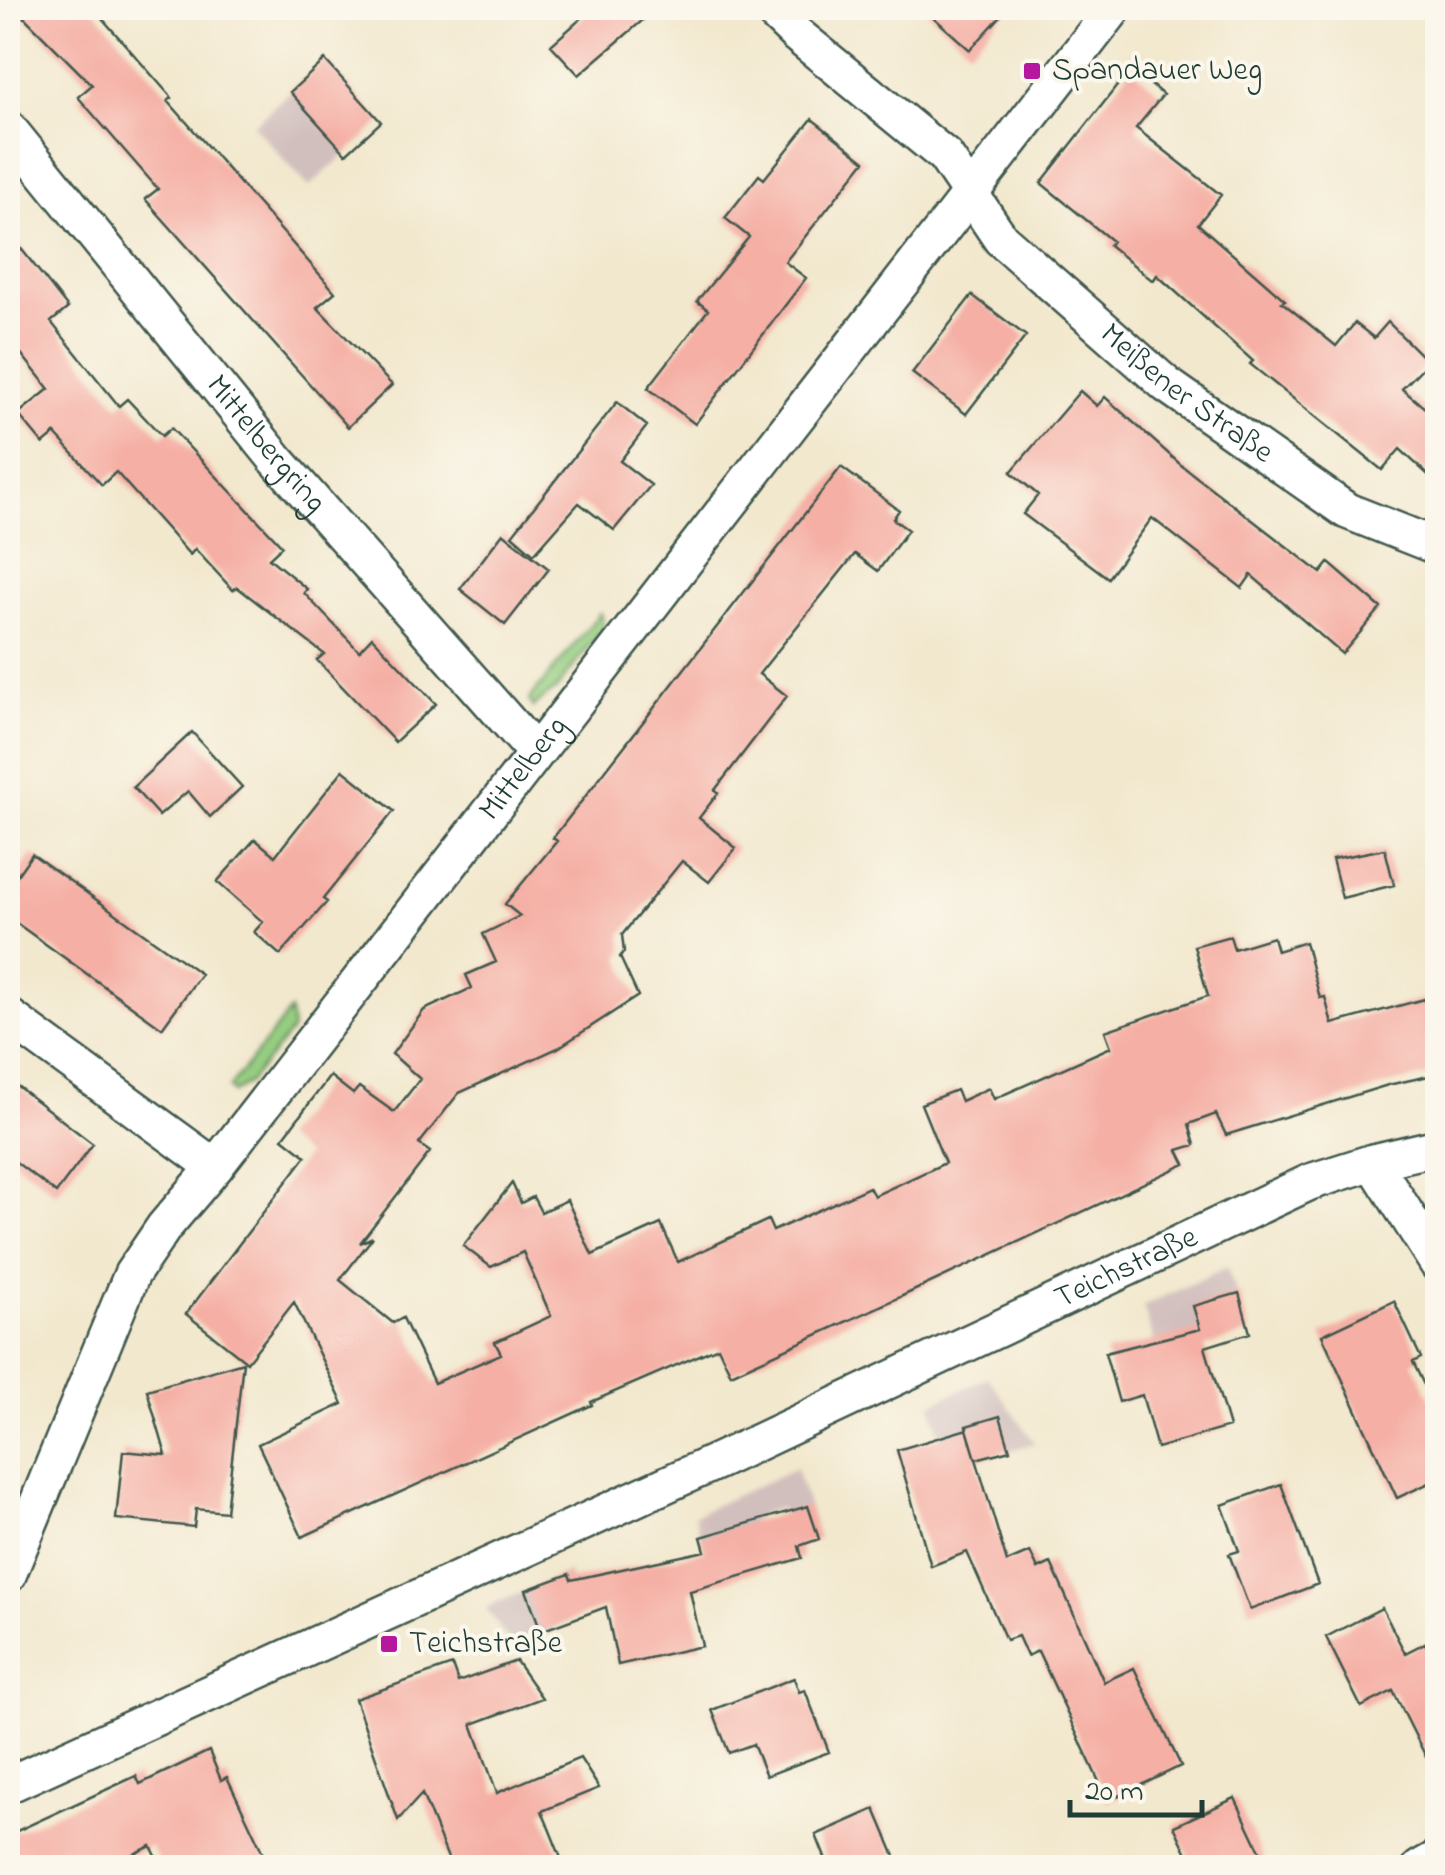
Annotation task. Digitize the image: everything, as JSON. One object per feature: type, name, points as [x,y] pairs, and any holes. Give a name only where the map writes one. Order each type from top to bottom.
[{"type":"street","points":[[769,8],[946,156],[971,194]]},
{"type":"street","name":"Mittelberg","points":[[8,1575],[132,1274],[164,1227],[215,1167],[1114,8]]},
{"type":"street","name":"Mittelbergring","points":[[8,128],[276,459],[536,752]]},
{"type":"street","name":"Meißener Straße","points":[[971,194],[1001,239],[1167,385],[1348,511],[1438,548]]},
{"type":"street","points":[[10,1022],[215,1167]]},
{"type":"street","name":"Teichstraße","points":[[8,1785],[722,1459],[1310,1182],[1438,1147]]},
{"type":"street","points":[[1373,1162],[1438,1264]]},
{"type":"street","points":[[1420,1868],[1438,1858]]},
{"type":"shaded area","points":[[325,60],[381,122],[309,187],[253,125]]},
{"type":"shaded area","points":[[1227,1267],[1250,1333],[1205,1347],[1155,1346],[1143,1306]]},
{"type":"shaded area","points":[[988,1377],[1035,1443],[976,1460],[941,1437],[931,1404]]},
{"type":"shaded area","points":[[796,1468],[819,1539],[794,1547],[781,1508],[767,1511],[750,1522],[776,1557],[714,1584],[694,1515]]},
{"type":"shaded area","points":[[568,1572],[584,1615],[512,1646],[486,1608]]},
{"type":"green space","points":[[600,613],[604,627],[557,688],[533,707],[529,700]]},
{"type":"green space","points":[[290,1011],[292,1030],[250,1081],[233,1093],[229,1088]]},
{"type":"building","points":[[15,8],[93,8],[172,98],[168,101],[335,292],[317,307],[392,385],[348,427],[145,199],[158,189],[78,97],[92,85]]},
{"type":"building","points":[[593,8],[657,8],[579,75],[551,45]]},
{"type":"building","points":[[923,8],[1008,8],[970,50]]},
{"type":"building","points":[[325,60],[381,122],[346,154],[290,92]]},
{"type":"building","points":[[1131,68],[1163,95],[1136,128],[1221,195],[1198,224],[1336,346],[1355,323],[1374,338],[1388,322],[1428,362],[1402,389],[1438,419],[1438,484],[1400,449],[1382,470],[1250,364],[1253,361],[1157,275],[1153,281],[1109,245],[1112,241],[1041,183]]},
{"type":"building","points":[[812,119],[865,161],[785,262],[806,278],[695,424],[648,388],[708,310],[697,301],[749,237],[725,218],[759,175],[764,179]]},
{"type":"building","points":[[8,232],[68,308],[51,322],[119,406],[127,399],[162,436],[171,428],[282,546],[269,558],[307,589],[304,593],[359,651],[372,637],[436,704],[395,742],[317,660],[324,654],[237,587],[233,590],[195,549],[190,555],[116,472],[102,485],[55,434],[43,444],[18,414],[49,389],[8,337]]},
{"type":"building","points":[[972,295],[1026,336],[966,414],[912,373]]},
{"type":"building","points":[[1080,391],[1097,406],[1105,397],[1181,465],[1321,573],[1329,563],[1381,608],[1342,654],[1251,575],[1242,588],[1152,518],[1108,578],[1023,514],[1038,495],[1011,472]]},
{"type":"building","points":[[617,402],[647,426],[620,461],[651,485],[614,530],[579,503],[534,554],[512,535]]},
{"type":"building","points":[[841,467],[899,510],[893,519],[908,530],[878,571],[855,554],[759,674],[787,696],[715,790],[718,793],[699,818],[736,848],[709,882],[682,861],[622,935],[624,952],[620,957],[638,996],[558,1048],[459,1093],[419,1144],[430,1152],[360,1243],[373,1237],[340,1280],[393,1323],[403,1318],[434,1383],[501,1354],[495,1342],[551,1316],[523,1252],[491,1267],[463,1246],[512,1183],[521,1203],[533,1197],[541,1212],[567,1200],[592,1255],[661,1224],[678,1262],[768,1220],[773,1231],[869,1187],[874,1196],[945,1163],[921,1104],[956,1090],[961,1101],[989,1088],[994,1099],[1111,1047],[1105,1031],[1208,996],[1194,946],[1230,936],[1234,949],[1273,937],[1277,951],[1305,942],[1320,998],[1325,997],[1332,1024],[1424,999],[1438,1048],[1438,1074],[1388,1085],[1226,1135],[1216,1114],[1189,1124],[1195,1145],[1178,1150],[1185,1164],[898,1298],[731,1374],[718,1347],[302,1537],[258,1444],[343,1404],[294,1302],[247,1362],[186,1314],[306,1156],[283,1138],[330,1076],[353,1094],[359,1087],[394,1112],[420,1079],[392,1054],[424,1010],[472,988],[466,975],[496,962],[483,934],[520,916],[505,904]]},
{"type":"building","points":[[503,533],[549,569],[505,625],[460,589]]},
{"type":"building","points":[[192,732],[242,787],[210,817],[188,791],[159,816],[133,787]]},
{"type":"building","points":[[343,770],[394,811],[323,899],[327,902],[280,955],[254,932],[263,922],[217,882],[255,839],[275,856]]},
{"type":"building","points":[[1385,849],[1394,885],[1342,898],[1332,859]]},
{"type":"building","points":[[32,854],[201,974],[162,1028],[8,917],[8,888]]},
{"type":"building","points":[[8,1079],[93,1144],[56,1193],[8,1156]]},
{"type":"building","points":[[1239,1293],[1250,1333],[1205,1347],[1229,1427],[1157,1448],[1142,1395],[1119,1402],[1105,1353],[1200,1329],[1193,1306]]},
{"type":"building","points":[[1394,1301],[1421,1358],[1413,1362],[1438,1414],[1438,1479],[1397,1498],[1322,1335]]},
{"type":"building","points":[[243,1362],[226,1512],[196,1509],[194,1527],[116,1519],[123,1451],[166,1455],[147,1390]]},
{"type":"building","points":[[1000,1416],[1010,1450],[976,1459],[966,1426]]},
{"type":"building","points":[[967,1429],[1007,1562],[1030,1552],[1038,1569],[1051,1563],[1104,1682],[1134,1668],[1181,1766],[1108,1801],[1038,1651],[1027,1656],[1018,1636],[1006,1640],[967,1552],[931,1566],[897,1450]]},
{"type":"building","points":[[1281,1484],[1318,1584],[1250,1610],[1229,1554],[1239,1551],[1222,1505]]},
{"type":"building","points":[[808,1506],[819,1539],[799,1546],[802,1558],[690,1591],[702,1646],[618,1665],[606,1607],[541,1631],[526,1590],[569,1574],[571,1580],[705,1551],[701,1537]]},
{"type":"building","points":[[1382,1608],[1405,1653],[1425,1643],[1438,1669],[1438,1781],[1393,1691],[1361,1707],[1326,1637]]},
{"type":"building","points":[[516,1661],[542,1698],[472,1724],[497,1793],[580,1758],[599,1788],[542,1811],[565,1868],[452,1868],[422,1794],[398,1820],[355,1699],[452,1665],[458,1682]]},
{"type":"building","points":[[794,1678],[799,1692],[805,1690],[829,1752],[766,1776],[753,1744],[729,1753],[712,1710]]},
{"type":"building","points":[[209,1751],[221,1780],[227,1777],[270,1868],[162,1868],[151,1846],[105,1868],[8,1868],[8,1835],[136,1776],[140,1784]]},
{"type":"building","points":[[1235,1798],[1268,1868],[1194,1868],[1174,1826]]},
{"type":"building","points":[[875,1809],[900,1868],[829,1868],[816,1835]]},
{"type":"place","name":"Spandauer Weg","points":[[1032,71]]},
{"type":"place","name":"Teichstraße","points":[[389,1644]]}]
